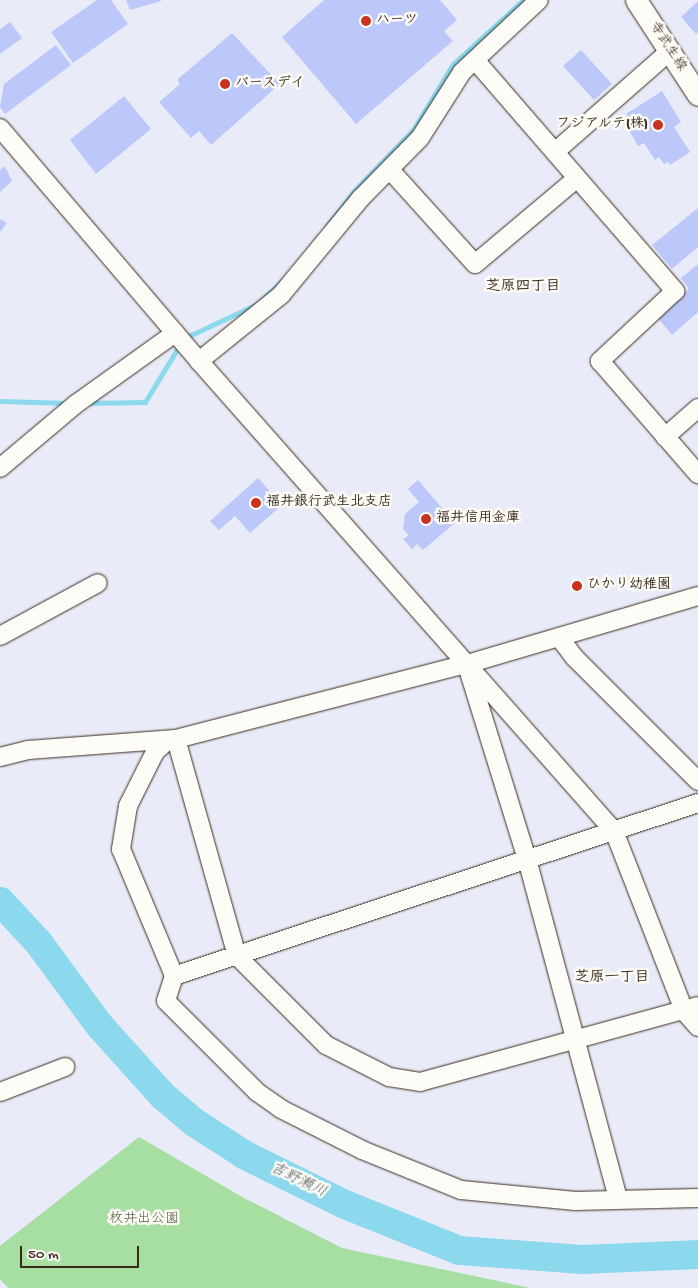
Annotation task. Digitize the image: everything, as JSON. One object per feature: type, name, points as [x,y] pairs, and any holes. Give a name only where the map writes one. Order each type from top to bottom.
[{"type":"main road","name":"寺武生線","points":[[636,0],[698,95]]},
{"type":"street","points":[[199,361],[281,295],[361,198],[391,171],[420,138],[462,72],[539,0]]},
{"type":"street","points":[[556,151],[670,51]]},
{"type":"street","points":[[475,60],[556,151],[675,291],[600,361],[698,474]]},
{"type":"street","points":[[0,128],[199,361],[614,832],[698,1027]]},
{"type":"street","points":[[391,171],[475,264],[577,178]]},
{"type":"street","points":[[0,468],[76,404],[175,333]]},
{"type":"street","points":[[665,437],[698,408]]},
{"type":"street","points":[[0,636],[98,582]]},
{"type":"street","points":[[0,757],[28,750],[172,739],[467,664],[698,596]]},
{"type":"street","points":[[559,637],[575,658],[698,781]]},
{"type":"street","points":[[467,664],[527,859],[577,1038],[618,1199]]},
{"type":"street","points":[[172,739],[237,956],[326,1045],[389,1077],[420,1082],[691,1008]]},
{"type":"street","points":[[172,739],[155,752],[128,806],[121,849],[174,976],[166,1001],[257,1092],[297,1118],[362,1150],[461,1190],[575,1201],[698,1198]]},
{"type":"street","points":[[174,976],[698,803]]},
{"type":"street","points":[[0,1092],[64,1067]]},
{"type":"green space","name":"枚井出公園","points":[[139,1137],[244,1198],[342,1248],[531,1288],[8,1288],[0,1279],[0,1246]]},
{"type":"building","points":[[97,0],[111,0],[128,24],[73,63],[51,32]]},
{"type":"building","points":[[126,0],[161,0],[161,1],[130,10]]},
{"type":"building","points":[[324,0],[440,0],[457,20],[444,31],[453,41],[356,124],[282,37]]},
{"type":"building","points":[[698,1],[698,32],[696,34],[681,17]]},
{"type":"building","points":[[10,22],[22,38],[0,54],[0,29]]},
{"type":"building","points":[[232,33],[280,84],[211,145],[199,131],[191,138],[159,102],[179,85],[178,79]]},
{"type":"building","points":[[56,45],[71,65],[5,114],[0,107],[4,84]]},
{"type":"building","points":[[581,50],[612,84],[594,100],[563,66]]},
{"type":"building","points":[[662,91],[681,122],[674,127],[690,152],[670,165],[668,162],[664,164],[659,157],[655,160],[644,143],[638,146],[627,127],[632,124],[626,114]]},
{"type":"building","points":[[124,96],[151,129],[96,174],[70,140]]},
{"type":"building","points":[[5,166],[12,181],[0,192],[0,170]]},
{"type":"building","points":[[698,208],[698,247],[672,269],[652,245]]},
{"type":"building","points":[[0,219],[7,223],[0,232]]},
{"type":"building","points":[[698,264],[698,312],[672,335],[658,318],[689,289],[681,278]]},
{"type":"building","points":[[258,478],[282,505],[250,533],[235,516],[219,530],[210,521]]},
{"type":"building","points":[[418,480],[455,523],[423,550],[417,544],[412,549],[403,539],[409,535],[403,529],[405,514],[419,502],[408,489]]},
{"type":"waterway","points":[[327,226],[354,191],[413,130],[453,64],[523,0]]},
{"type":"waterway","points":[[85,403],[145,402],[176,351],[191,335],[257,304],[284,279]]},
{"type":"waterway","points":[[0,401],[69,403]]},
{"type":"waterway","name":"吉野瀬川","points":[[0,901],[38,942],[99,1025],[162,1095],[194,1122],[245,1155],[342,1203],[459,1250],[582,1259],[698,1254]]},
{"type":"place","name":"ハーツ","points":[[366,21]]},
{"type":"place","name":"バースデイ","points":[[225,84]]},
{"type":"place","name":"フジアルテ(株)","points":[[658,125]]},
{"type":"place","name":"福井銀行武生北支店","points":[[256,503]]},
{"type":"place","name":"福井信用金庫","points":[[426,519]]},
{"type":"place","name":"ひかり幼稚園","points":[[577,586]]},
{"type":"district","name":"芝原四丁目","points":[[523,288]]},
{"type":"district","name":"芝原一丁目","points":[[612,979]]}]
